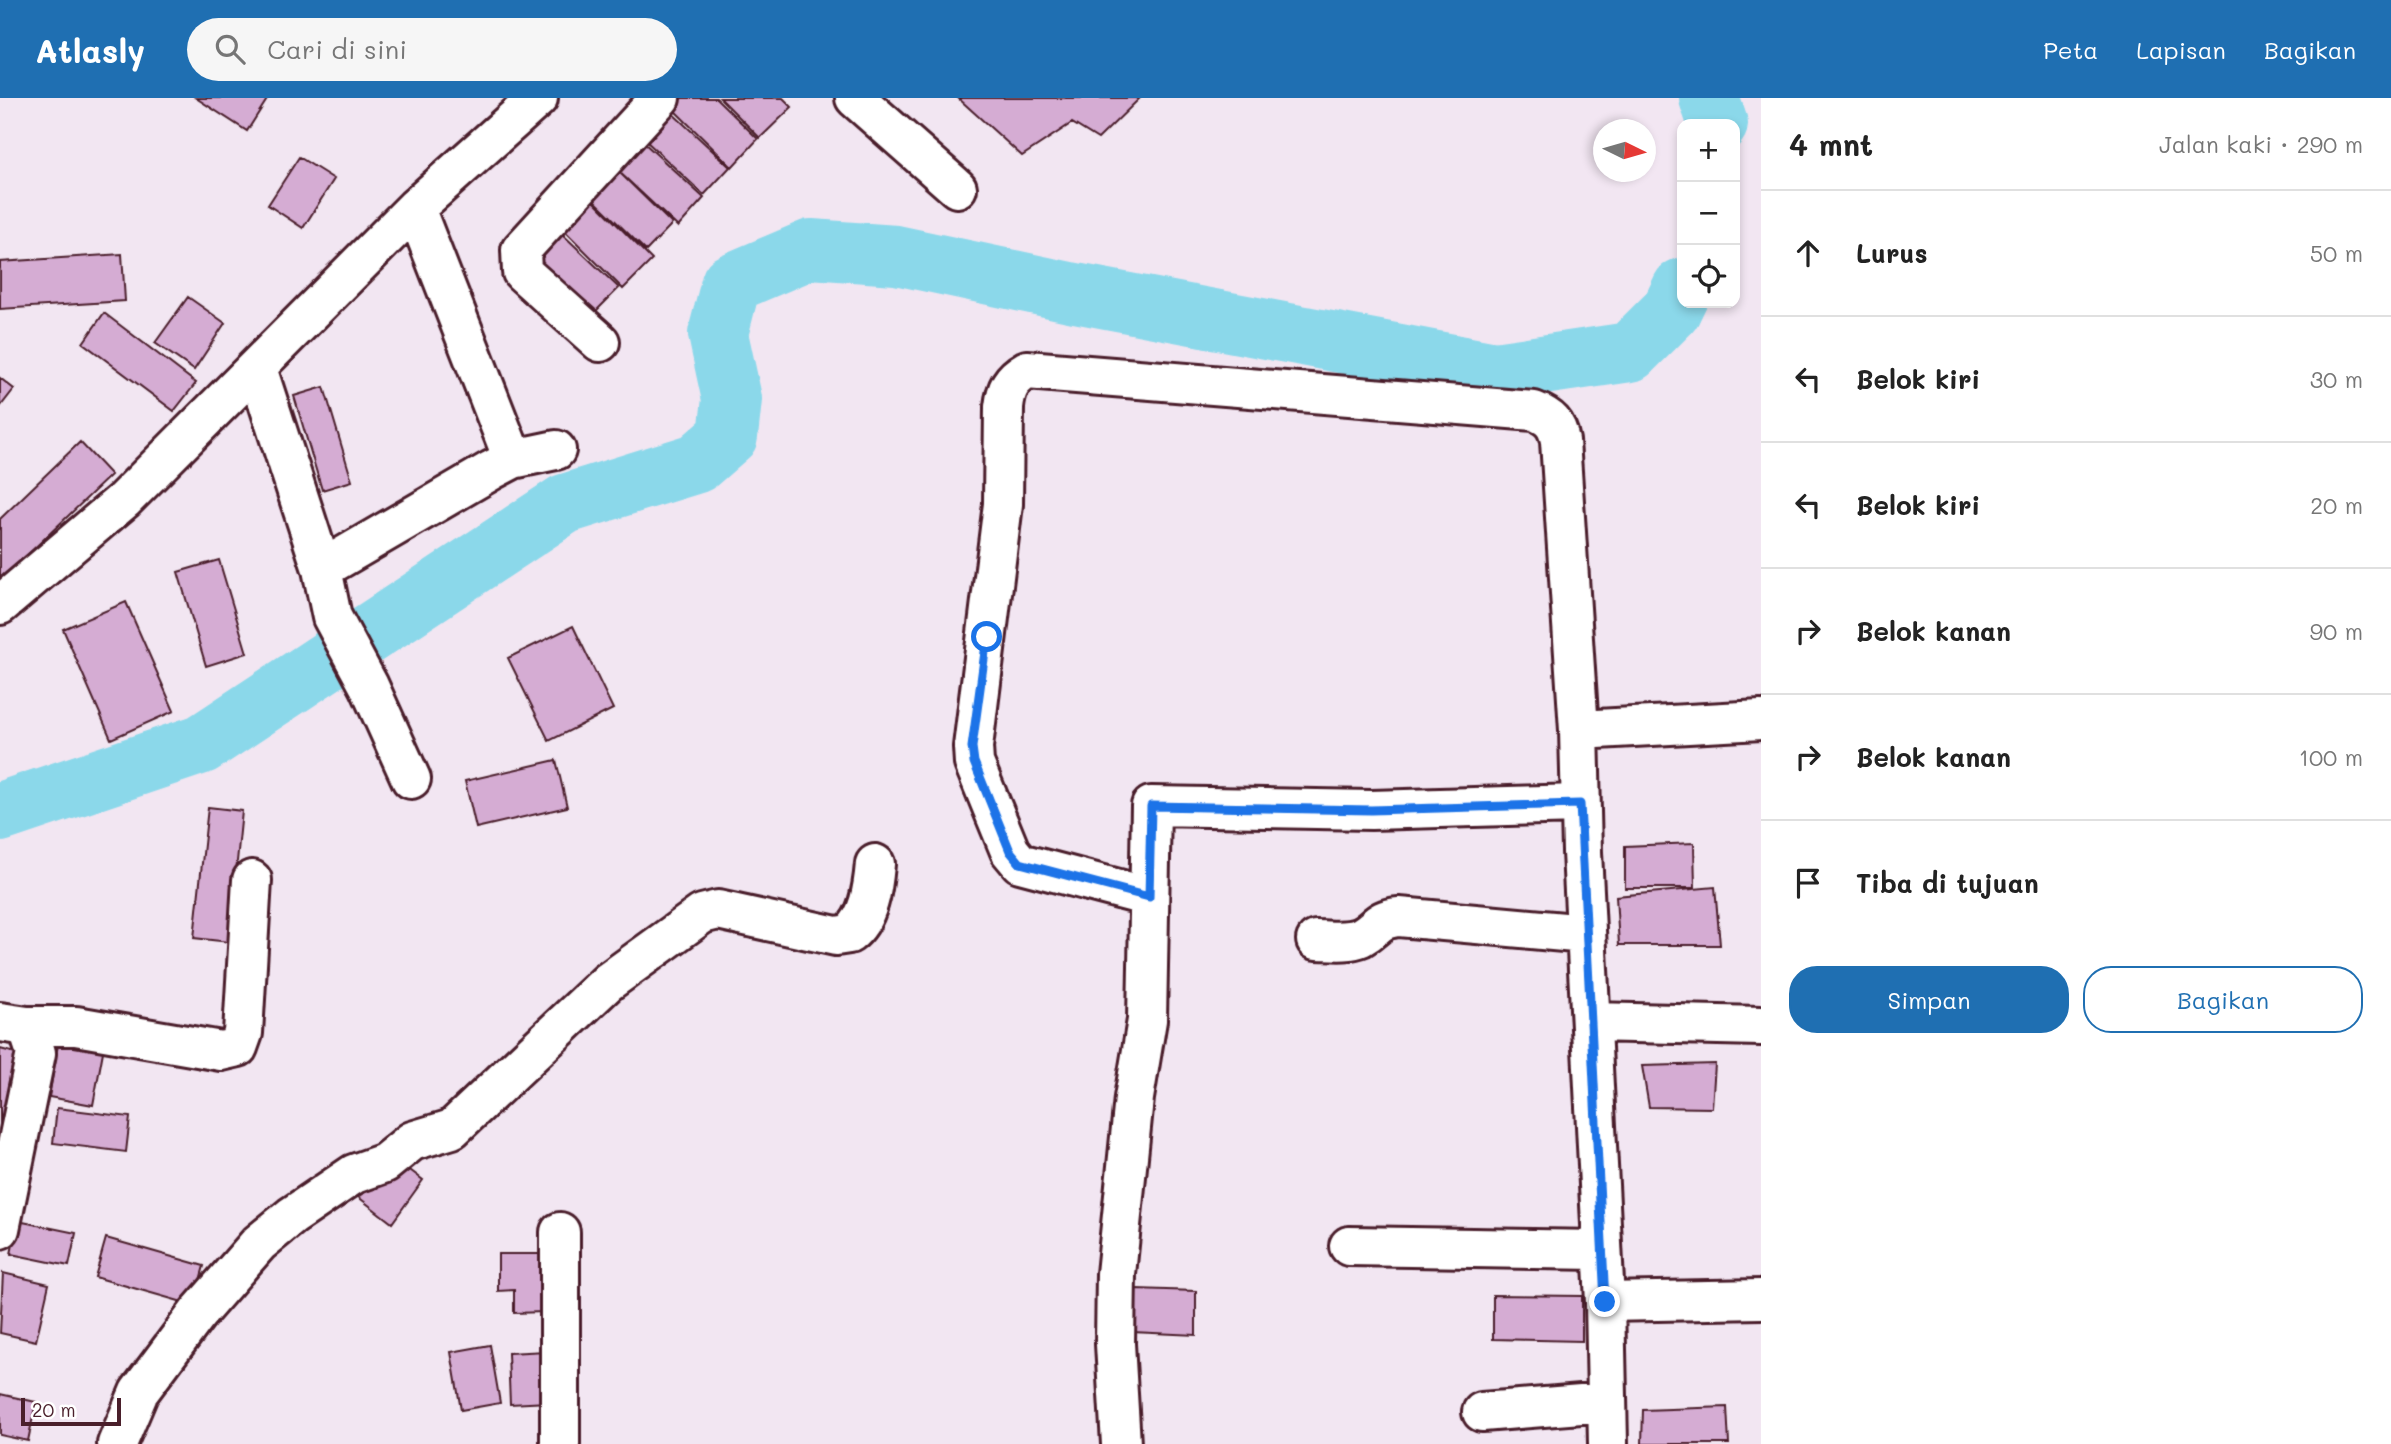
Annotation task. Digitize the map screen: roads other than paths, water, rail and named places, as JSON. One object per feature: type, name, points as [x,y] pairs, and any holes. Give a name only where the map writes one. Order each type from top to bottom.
[{"type":"street","points":[[0,605],[124,500],[415,208],[538,98]]},
{"type":"street","points":[[600,342],[522,272],[522,250],[660,98]]},
{"type":"street","points":[[855,98],[957,188]]},
{"type":"street","points":[[415,208],[513,459]]},
{"type":"street","points":[[257,368],[322,569],[332,617],[369,686],[411,779]]},
{"type":"street","points":[[1149,897],[1020,863],[1010,851],[974,762],[972,747],[1003,504],[1006,391],[1014,377],[1027,370],[1521,410],[1546,416],[1553,422],[1560,441],[1579,730],[1580,804],[1605,1302],[1608,1444]]},
{"type":"street","points":[[322,569],[513,459],[556,450]]},
{"type":"street","points":[[1579,730],[1761,720]]},
{"type":"street","points":[[1121,1444],[1115,1344],[1116,1274],[1134,1098],[1147,1020],[1151,806],[1371,810],[1580,804]]},
{"type":"street","points":[[117,1444],[139,1392],[166,1353],[259,1243],[292,1216],[354,1174],[385,1163],[412,1141],[452,1129],[608,982],[702,914],[718,910],[836,936],[849,934],[862,919],[873,889],[875,864]]},
{"type":"street","points":[[14,1024],[76,1026],[221,1051],[238,1047],[243,1033],[253,880]]},
{"type":"street","points":[[1316,940],[1350,941],[1364,936],[1385,918],[1399,917],[1586,934]]},
{"type":"street","points":[[1591,1022],[1761,1026]]},
{"type":"street","points":[[0,1229],[36,1062],[35,1045],[14,1024]]},
{"type":"street","points":[[560,1232],[560,1444]]},
{"type":"street","points":[[1349,1246],[1602,1250]]},
{"type":"street","points":[[1605,1302],[1761,1298]]},
{"type":"street","points":[[1482,1412],[1606,1402]]},
{"type":"waterway","points":[[1709,98],[1716,119]]},
{"type":"waterway","points":[[0,812],[202,744],[565,504],[697,463],[728,436],[732,399],[718,334],[731,283],[811,249],[896,255],[1070,292],[1495,372],[1630,352],[1671,311],[1677,298]]}]
